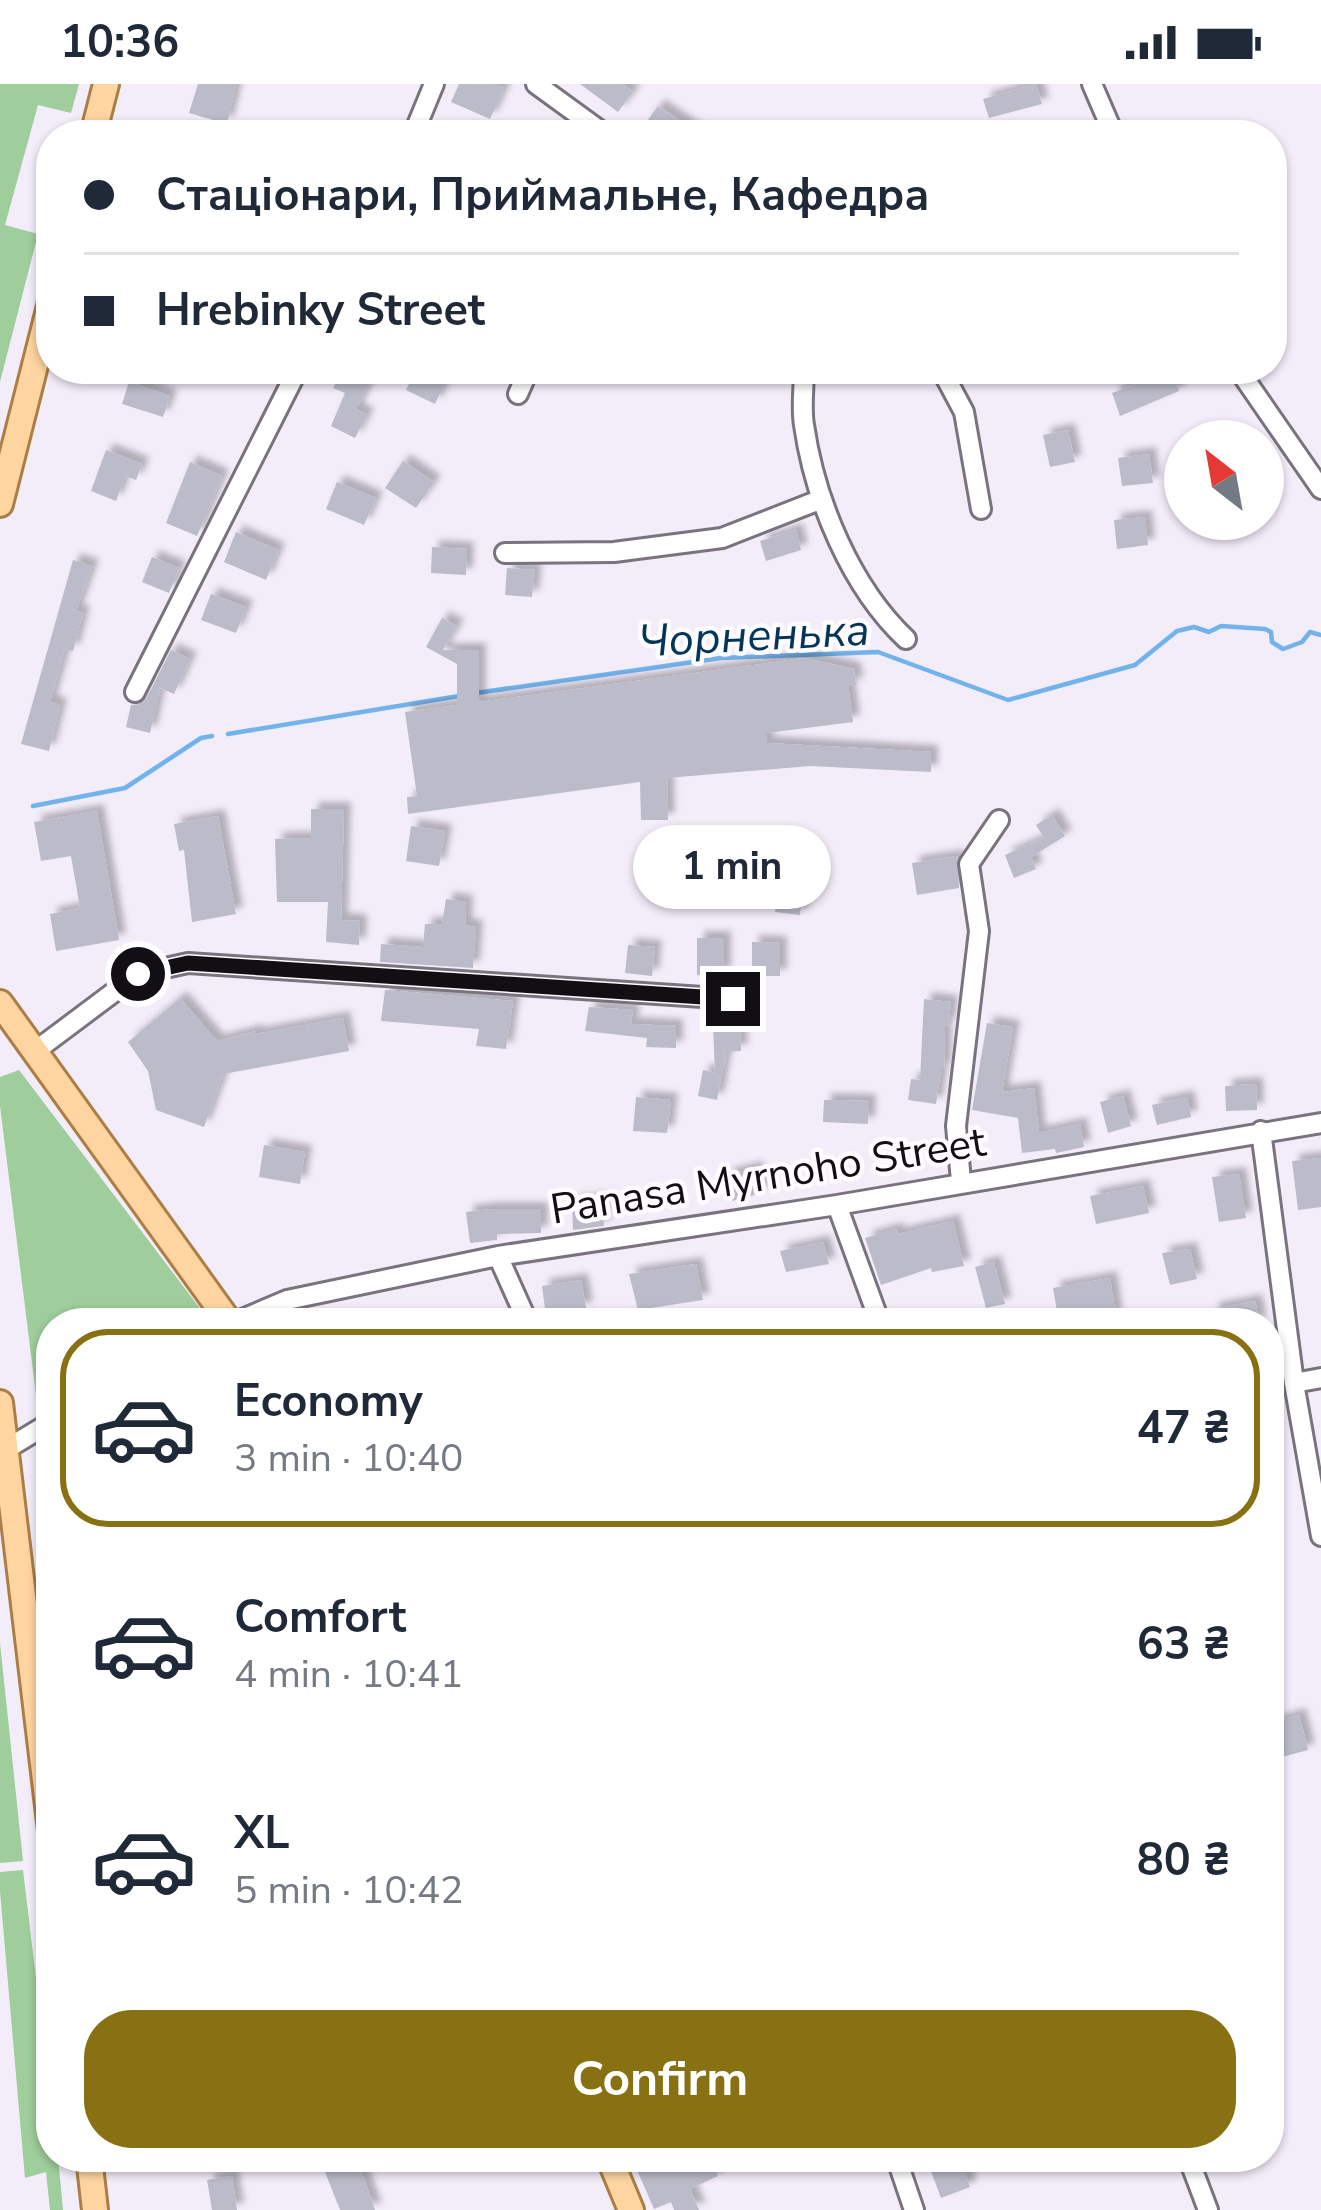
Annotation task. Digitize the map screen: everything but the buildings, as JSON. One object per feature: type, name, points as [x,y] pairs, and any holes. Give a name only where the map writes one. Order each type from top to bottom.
[{"type":"main road","points":[[97,120],[106,84]]},
{"type":"main road","points":[[0,504],[36,361]]},
{"type":"main road","points":[[0,1003],[220,1308]]},
{"type":"main road","points":[[0,1403],[36,1712]]},
{"type":"main road","points":[[91,2172],[95,2210]]},
{"type":"main road","points":[[615,2172],[631,2210]]},
{"type":"street","points":[[419,120],[434,84]]},
{"type":"street","points":[[536,84],[585,120]]},
{"type":"street","points":[[1092,84],[1108,120]]},
{"type":"street","points":[[135,692],[290,384]]},
{"type":"street","points":[[518,394],[522,384]]},
{"type":"street","points":[[804,384],[803,423],[822,500],[879,613],[906,639]]},
{"type":"street","points":[[948,384],[964,412],[982,509]]},
{"type":"street","points":[[1248,384],[1321,488]]},
{"type":"street","points":[[505,553],[614,552],[722,538],[822,500]]},
{"type":"street","points":[[961,1181],[956,1126],[979,931],[969,864],[999,820]]},
{"type":"street","points":[[34,1052],[138,974],[188,963],[733,999]]},
{"type":"street","name":"Panasa Myrnoho Street","points":[[268,1308],[498,1256],[1321,1123]]},
{"type":"street","points":[[1261,1131],[1294,1383],[1321,1536]]},
{"type":"street","points":[[837,1204],[875,1308]]},
{"type":"street","points":[[498,1256],[521,1308]]},
{"type":"street","points":[[1294,1383],[1321,1378]]},
{"type":"street","points":[[3,1451],[36,1431]]},
{"type":"street","points":[[901,2172],[914,2210]]},
{"type":"street","points":[[1194,2172],[1208,2210]]},
{"type":"green space","points":[[0,84],[79,84],[71,113],[38,105],[5,225],[36,233],[36,242],[0,382]]},
{"type":"green space","points":[[19,1070],[200,1308],[36,1308],[36,1395],[0,1106],[0,1077]]},
{"type":"green space","points":[[0,1643],[23,1861],[0,1863]]},
{"type":"green space","points":[[23,1870],[36,1978],[36,2172],[46,2172],[25,2178],[0,1891],[0,1872]]},
{"type":"green space","points":[[46,2172],[59,2172],[63,2210],[50,2210]]},
{"type":"waterway","name":"Чорненька","points":[[476,693],[721,658],[878,652],[1008,700],[1135,665],[1177,631],[1194,627],[1209,632],[1221,626],[1265,629],[1283,649],[1302,642],[1310,632],[1321,635]]},
{"type":"waterway","name":"Чорненька","points":[[228,734],[459,696]]},
{"type":"waterway","name":"Чорненька","points":[[33,806],[125,788],[201,738],[212,736]]},
{"type":"route","points":[[138,974],[188,963],[733,999]]}]
